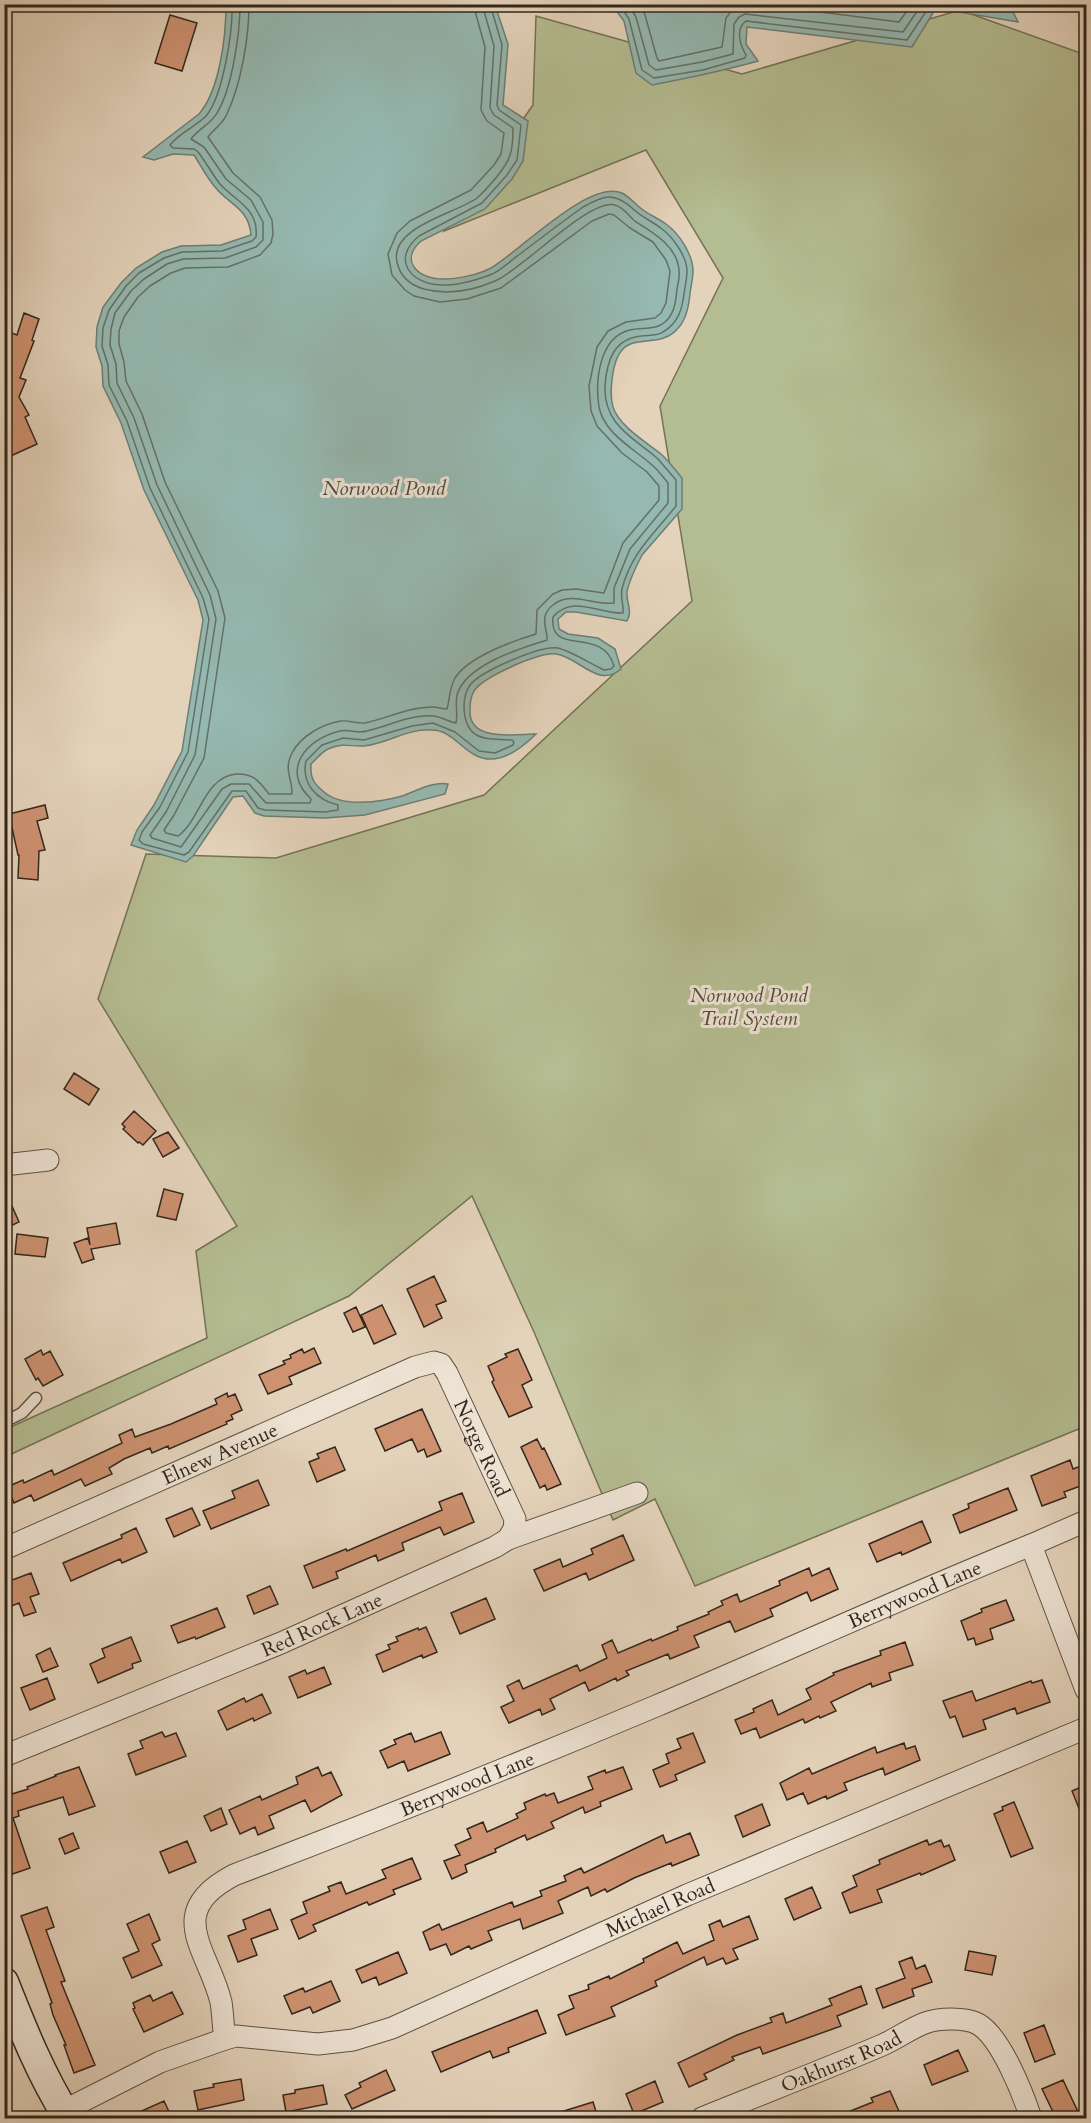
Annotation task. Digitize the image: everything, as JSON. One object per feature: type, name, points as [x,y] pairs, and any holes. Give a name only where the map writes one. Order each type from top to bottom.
[{"type":"main road","points":[[4,1982],[30,2049],[49,2088],[66,2115]]},
{"type":"street","points":[[4,1165],[48,1160]]},
{"type":"street","name":"Norge Road","points":[[434,1362],[441,1364],[456,1389],[515,1519],[514,1529],[508,1539]]},
{"type":"street","name":"Elnew Avenue","points":[[4,1549],[415,1367],[434,1362]]},
{"type":"street","name":"Red Rock Lane","points":[[4,1756],[281,1643],[495,1547],[508,1539],[637,1493]]},
{"type":"street","name":"Berrywood Lane","points":[[225,2039],[221,2002],[201,1954],[195,1932],[195,1918],[201,1903],[215,1885],[234,1875],[448,1792],[1086,1521]]},
{"type":"street","points":[[1031,1545],[1086,1690]]},
{"type":"street","name":"Michael Road","points":[[225,2039],[236,2036],[318,2044],[353,2040],[392,2028],[687,1895],[924,1798],[1086,1728]]},
{"type":"street","name":"Oakhurst Road","points":[[702,2118],[883,2045],[925,2023],[944,2018],[978,2024],[986,2032],[999,2047],[1024,2095],[1031,2118]]},
{"type":"street","points":[[66,2115],[160,2062],[225,2039]]},
{"type":"lane","points":[[4,1422],[22,1413],[36,1398]]},
{"type":"green space","name":"Norwood Pond Trail System","points":[[960,10],[1086,55],[1086,1426],[695,1586],[655,1499],[613,1520],[534,1332],[472,1196],[349,1296],[5,1457],[4,1430],[207,1338],[196,1251],[237,1226],[98,999],[146,854],[276,858],[484,795],[692,601],[660,406],[723,278],[646,150],[444,231],[533,105],[536,16],[742,74]]},
{"type":"water","points":[[1009,4],[1018,22],[936,8],[912,47],[747,27],[746,44],[758,61],[652,85],[636,73],[624,21],[612,5]]},
{"type":"water","name":"Norwood Pond","points":[[226,5],[495,5],[508,44],[503,105],[528,121],[523,161],[512,179],[485,209],[421,241],[412,255],[414,268],[426,276],[443,279],[480,273],[504,259],[574,206],[592,196],[608,192],[622,193],[671,228],[691,258],[693,271],[686,315],[672,334],[665,338],[634,343],[622,350],[612,377],[611,394],[613,407],[621,421],[664,457],[682,478],[682,509],[642,555],[638,563],[627,592],[629,613],[627,621],[576,612],[566,612],[558,619],[559,629],[568,634],[598,638],[615,649],[621,669],[604,676],[564,656],[548,654],[499,673],[479,685],[474,691],[470,713],[472,722],[478,729],[507,735],[536,734],[516,750],[500,758],[483,758],[470,752],[444,733],[432,730],[414,731],[373,745],[343,745],[328,749],[311,764],[311,773],[315,783],[332,797],[351,802],[373,802],[402,796],[442,783],[448,784],[445,794],[365,815],[325,818],[264,816],[255,813],[243,796],[233,797],[193,856],[186,862],[131,845],[137,830],[154,805],[182,751],[203,620],[198,600],[144,490],[121,423],[103,386],[102,366],[96,347],[97,327],[103,307],[136,268],[162,252],[181,246],[221,245],[251,235],[242,213],[215,187],[194,155],[173,154],[154,160],[143,157],[199,114],[206,104],[217,77],[225,31]]},
{"type":"building","points":[[170,15],[197,23],[182,71],[155,63]]},
{"type":"building","points":[[24,313],[39,319],[32,340],[34,341],[20,378],[26,380],[19,397],[29,415],[25,417],[37,444],[4,459],[4,330],[17,335]]},
{"type":"building","points":[[45,805],[48,818],[37,821],[45,850],[39,851],[38,880],[18,878],[19,855],[9,814]]},
{"type":"building","points":[[74,1073],[99,1089],[89,1105],[64,1089]]},
{"type":"building","points":[[134,1111],[156,1131],[143,1145],[123,1129],[125,1127],[122,1124]]},
{"type":"building","points":[[168,1132],[179,1148],[163,1157],[153,1139]]},
{"type":"building","points":[[4,1188],[19,1222],[4,1229]]},
{"type":"building","points":[[164,1189],[183,1194],[176,1220],[157,1216]]},
{"type":"building","points":[[116,1223],[120,1244],[91,1249],[94,1259],[82,1263],[74,1243],[88,1238],[90,1245],[87,1228]]},
{"type":"building","points":[[17,1234],[48,1238],[45,1257],[15,1254]]},
{"type":"building","points":[[434,1276],[446,1301],[436,1305],[442,1318],[424,1327],[407,1289]]},
{"type":"building","points":[[382,1305],[396,1334],[374,1344],[361,1315]]},
{"type":"building","points":[[356,1307],[365,1327],[353,1332],[344,1313]]},
{"type":"building","points":[[314,1348],[321,1363],[289,1377],[292,1384],[268,1394],[259,1375],[285,1364],[283,1361],[302,1349],[304,1353]]},
{"type":"building","points":[[518,1349],[532,1380],[522,1385],[532,1407],[509,1417],[492,1382],[494,1380],[488,1366],[507,1357],[505,1354]]},
{"type":"building","points":[[41,1350],[43,1355],[50,1351],[63,1375],[43,1386],[38,1378],[36,1380],[25,1359]]},
{"type":"building","points":[[227,1393],[228,1397],[235,1394],[242,1410],[231,1415],[233,1419],[226,1422],[227,1424],[169,1449],[168,1446],[152,1453],[150,1448],[124,1459],[109,1468],[112,1474],[85,1486],[81,1479],[34,1501],[31,1495],[14,1503],[7,1487],[23,1480],[24,1483],[52,1470],[54,1475],[122,1443],[119,1435],[132,1429],[135,1437],[171,1424],[217,1404],[215,1399]]},
{"type":"building","points":[[422,1409],[441,1451],[427,1457],[424,1449],[418,1452],[412,1439],[385,1451],[375,1429]]},
{"type":"building","points":[[537,1439],[542,1449],[544,1448],[561,1484],[547,1490],[545,1485],[540,1488],[521,1447]]},
{"type":"building","points":[[335,1447],[345,1470],[317,1482],[309,1462],[319,1458],[317,1454]]},
{"type":"building","points":[[1070,1460],[1073,1469],[1086,1464],[1086,1484],[1064,1492],[1066,1497],[1042,1506],[1031,1476]]},
{"type":"building","points":[[258,1480],[269,1505],[211,1529],[203,1511],[235,1498],[232,1491]]},
{"type":"building","points":[[1008,1488],[1017,1510],[960,1533],[953,1515],[969,1508],[968,1504]]},
{"type":"building","points":[[462,1493],[474,1522],[444,1535],[440,1527],[402,1543],[404,1550],[378,1561],[376,1555],[336,1572],[338,1578],[313,1588],[304,1566],[346,1549],[347,1551],[442,1510],[439,1502]]},
{"type":"building","points":[[192,1508],[200,1525],[174,1537],[166,1519]]},
{"type":"building","points":[[922,1521],[931,1542],[902,1555],[901,1552],[877,1562],[869,1544]]},
{"type":"building","points":[[136,1528],[147,1552],[122,1563],[120,1559],[71,1581],[63,1563],[122,1538],[121,1535]]},
{"type":"building","points":[[623,1535],[634,1560],[589,1580],[586,1573],[544,1591],[534,1570],[560,1559],[563,1567],[593,1554],[591,1549]]},
{"type":"building","points":[[809,1568],[812,1576],[829,1568],[838,1589],[811,1601],[807,1592],[770,1609],[773,1616],[735,1632],[730,1621],[694,1636],[699,1647],[670,1659],[668,1654],[626,1671],[629,1675],[617,1681],[616,1678],[589,1691],[585,1682],[550,1699],[555,1709],[542,1715],[540,1709],[509,1723],[501,1707],[514,1701],[507,1686],[519,1680],[523,1689],[577,1665],[580,1671],[607,1658],[602,1645],[612,1640],[618,1653],[651,1639],[652,1641],[678,1630],[677,1627],[709,1614],[708,1612],[723,1605],[721,1601],[737,1594],[740,1602],[780,1585],[779,1581]]},
{"type":"building","points":[[31,1573],[39,1594],[30,1597],[36,1612],[24,1616],[19,1603],[4,1609],[4,1583]]},
{"type":"building","points":[[270,1586],[278,1604],[254,1614],[247,1596]]},
{"type":"building","points":[[486,1598],[495,1619],[460,1634],[451,1613]]},
{"type":"building","points":[[1006,1600],[1014,1620],[990,1629],[993,1639],[976,1645],[974,1638],[968,1640],[961,1621],[982,1612],[981,1609]]},
{"type":"building","points":[[217,1608],[225,1627],[196,1639],[195,1637],[178,1643],[171,1626]]},
{"type":"building","points":[[426,1627],[437,1652],[423,1658],[422,1655],[383,1672],[376,1655],[390,1649],[388,1645],[398,1641],[396,1637]]},
{"type":"building","points":[[131,1637],[141,1661],[132,1664],[133,1668],[98,1683],[90,1664],[105,1657],[102,1649]]},
{"type":"building","points":[[905,1642],[913,1665],[889,1673],[891,1680],[872,1687],[871,1683],[831,1702],[836,1711],[805,1723],[803,1719],[760,1738],[756,1728],[741,1734],[735,1720],[754,1712],[753,1709],[772,1700],[778,1715],[811,1699],[806,1689],[834,1675],[833,1673],[881,1655],[880,1651]]},
{"type":"building","points":[[50,1648],[58,1666],[43,1672],[36,1655]]},
{"type":"building","points":[[324,1667],[331,1684],[298,1698],[289,1677],[305,1670],[307,1674]]},
{"type":"building","points":[[47,1678],[55,1699],[30,1710],[21,1688]]},
{"type":"building","points":[[1042,1680],[1050,1702],[1017,1714],[1015,1708],[983,1720],[986,1729],[963,1737],[955,1716],[950,1718],[943,1701],[972,1691],[976,1701],[1031,1681],[1032,1683]]},
{"type":"building","points":[[262,1694],[271,1713],[254,1721],[253,1718],[227,1730],[218,1711],[244,1698],[246,1702]]},
{"type":"building","points":[[162,1732],[165,1737],[176,1733],[186,1756],[136,1775],[128,1754],[143,1748],[140,1741]]},
{"type":"building","points":[[441,1732],[450,1754],[408,1771],[404,1761],[388,1768],[380,1751],[396,1744],[394,1740],[411,1733],[415,1742]]},
{"type":"building","points":[[693,1733],[705,1762],[675,1775],[677,1780],[660,1787],[653,1770],[669,1763],[666,1754],[681,1748],[677,1739]]},
{"type":"building","points":[[904,1743],[906,1749],[915,1746],[920,1760],[885,1775],[883,1768],[844,1783],[847,1790],[827,1799],[826,1796],[808,1804],[803,1793],[787,1800],[780,1783],[809,1768],[812,1774],[875,1747],[877,1753]]},
{"type":"building","points":[[79,1767],[95,1806],[69,1815],[63,1797],[18,1811],[19,1816],[13,1818],[30,1868],[4,1877],[4,1779],[7,1779],[12,1794]]},
{"type":"building","points":[[318,1767],[322,1776],[331,1772],[342,1795],[311,1812],[305,1800],[269,1816],[274,1828],[258,1835],[255,1827],[240,1834],[229,1810],[260,1796],[262,1800],[298,1784],[296,1777]]},
{"type":"building","points":[[623,1767],[632,1789],[600,1802],[601,1806],[585,1813],[583,1807],[551,1822],[554,1828],[527,1840],[525,1835],[495,1849],[496,1852],[465,1865],[467,1872],[452,1879],[444,1861],[460,1855],[455,1845],[471,1838],[467,1829],[483,1822],[487,1832],[518,1818],[516,1814],[526,1809],[524,1803],[545,1794],[546,1796],[554,1793],[558,1803],[593,1789],[588,1777],[605,1770],[606,1773]]},
{"type":"building","points":[[1086,1785],[1086,1826],[1072,1791]]},
{"type":"building","points":[[1014,1802],[1033,1848],[1011,1857],[994,1814],[1003,1810],[1002,1807]]},
{"type":"building","points":[[762,1804],[770,1825],[743,1837],[735,1816]]},
{"type":"building","points":[[221,1808],[227,1824],[211,1831],[204,1816]]},
{"type":"building","points":[[73,1833],[79,1848],[65,1854],[59,1839]]},
{"type":"building","points":[[690,1833],[699,1855],[672,1866],[671,1863],[607,1892],[605,1889],[591,1896],[588,1887],[558,1901],[563,1913],[523,1929],[520,1919],[488,1931],[492,1940],[471,1949],[469,1946],[451,1955],[446,1944],[430,1950],[423,1932],[439,1924],[442,1930],[512,1902],[514,1907],[542,1896],[540,1891],[566,1881],[564,1876],[581,1868],[584,1873],[663,1835],[666,1843]]},
{"type":"building","points":[[927,1840],[929,1845],[941,1840],[944,1847],[949,1845],[955,1860],[877,1890],[882,1902],[850,1913],[842,1893],[857,1886],[853,1876],[880,1864],[879,1860]]},
{"type":"building","points":[[187,1841],[196,1862],[169,1873],[160,1852]]},
{"type":"building","points":[[412,1858],[421,1879],[393,1890],[395,1894],[369,1905],[367,1902],[313,1925],[316,1931],[299,1939],[291,1920],[307,1913],[303,1902],[330,1891],[328,1887],[341,1882],[346,1894],[386,1878],[382,1870]]},
{"type":"building","points":[[812,1887],[821,1908],[794,1920],[785,1899]]},
{"type":"building","points":[[47,1907],[54,1927],[46,1930],[65,1981],[61,1982],[95,2065],[74,2073],[21,1916]]},
{"type":"building","points":[[270,1909],[278,1929],[251,1939],[257,1955],[238,1962],[228,1936],[246,1929],[243,1920]]},
{"type":"building","points":[[149,1914],[160,1940],[152,1944],[162,1965],[132,1978],[123,1958],[139,1951],[127,1924]]},
{"type":"building","points":[[749,1916],[758,1939],[733,1949],[738,1959],[726,1964],[723,1958],[707,1965],[704,1957],[655,1981],[657,1986],[611,2007],[615,2016],[566,2035],[558,2015],[574,2008],[569,1996],[589,1989],[588,1985],[609,1976],[610,1979],[644,1962],[643,1959],[677,1942],[683,1954],[714,1940],[709,1925],[720,1920],[723,1927]]},
{"type":"building","points":[[969,1951],[996,1956],[992,1975],[965,1970]]},
{"type":"building","points":[[398,1952],[407,1973],[379,1985],[376,1977],[362,1983],[356,1970]]},
{"type":"building","points":[[912,1957],[916,1969],[925,1965],[932,1982],[912,1989],[914,1996],[883,2008],[876,1989],[905,1978],[899,1962]]},
{"type":"building","points":[[331,1981],[340,2001],[313,2013],[310,2007],[292,2014],[284,1996],[303,1988],[305,1992]]},
{"type":"building","points":[[861,1986],[867,2004],[837,2016],[841,2026],[763,2054],[760,2047],[732,2057],[734,2060],[704,2074],[707,2079],[689,2087],[678,2063],[737,2035],[772,2022],[770,2018],[783,2013],[786,2023],[832,2005],[829,1999]]},
{"type":"building","points":[[172,1992],[183,2014],[144,2032],[133,2009],[135,2008],[133,2003],[150,1995],[153,2001]]},
{"type":"building","points":[[537,2010],[546,2033],[508,2048],[509,2052],[493,2058],[490,2051],[441,2072],[432,2052]]},
{"type":"building","points":[[1044,2025],[1055,2054],[1035,2062],[1024,2033]]},
{"type":"building","points":[[958,2050],[968,2071],[932,2085],[924,2065]]},
{"type":"building","points":[[386,2070],[395,2090],[352,2109],[345,2095],[361,2087],[359,2083]]},
{"type":"building","points":[[241,2079],[244,2100],[198,2110],[194,2091],[214,2087],[213,2084]]},
{"type":"building","points":[[1063,2080],[1081,2118],[1056,2118],[1042,2089]]},
{"type":"building","points":[[655,2081],[663,2102],[634,2114],[626,2094]]},
{"type":"building","points":[[323,2085],[327,2104],[286,2112],[283,2095],[295,2093],[295,2090]]},
{"type":"building","points":[[890,2091],[902,2118],[833,2118],[873,2102],[871,2098]]},
{"type":"building","points":[[164,2101],[172,2118],[126,2118]]},
{"type":"building","points":[[593,2102],[598,2118],[552,2118],[551,2115]]}]
